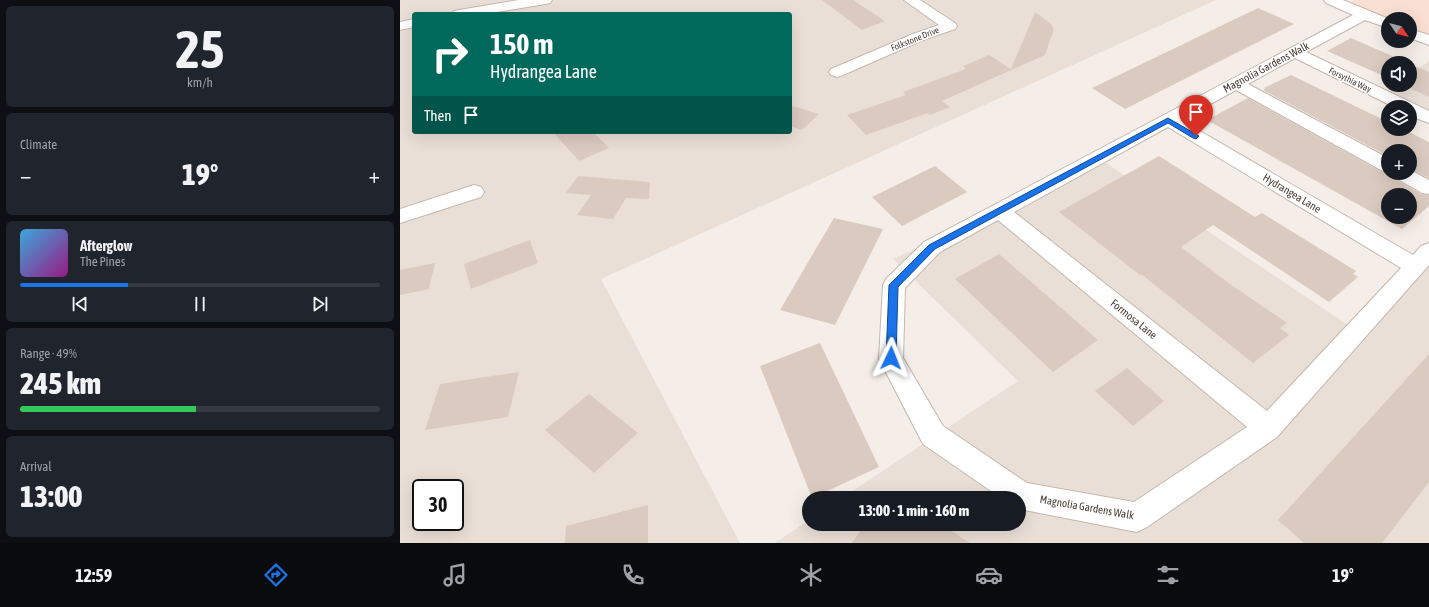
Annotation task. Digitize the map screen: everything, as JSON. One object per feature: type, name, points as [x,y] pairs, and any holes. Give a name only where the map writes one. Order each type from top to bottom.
[{"type":"street","points":[[452,0],[456,5],[458,12]]},
{"type":"street","points":[[470,12],[545,0]]},
{"type":"street","name":"Folkstone Drive","points":[[837,72],[918,37],[950,26],[911,0]]},
{"type":"street","points":[[1331,0],[1381,21]]},
{"type":"street","name":"Magnolia Gardens Walk","points":[[1365,14],[932,247],[894,285],[891,358],[933,435],[1022,496],[1137,517],[1268,428],[1422,259]]},
{"type":"street","points":[[400,26],[412,23]]},
{"type":"street","points":[[1417,35],[1429,40]]},
{"type":"street","name":"Forsythia Way","points":[[1294,52],[1393,100]]},
{"type":"street","points":[[1236,84],[1381,162]]},
{"type":"street","points":[[1417,112],[1429,118]]},
{"type":"street","name":"Hydrangea Lane","points":[[1168,120],[1422,259]]},
{"type":"street","points":[[1414,180],[1429,188]]},
{"type":"street","points":[[400,216],[474,192]]},
{"type":"street","name":"Formosa Lane","points":[[1000,211],[1268,428]]},
{"type":"shaded area","points":[[400,0],[1216,0],[601,279],[740,543],[400,543]]},
{"type":"shaded area","points":[[1354,0],[1429,0],[1429,43],[1417,38],[1417,12],[1381,12],[1381,17],[1342,7]]},
{"type":"shaded area","points":[[1429,61],[1429,124],[1417,119],[1417,100],[1381,100],[1381,102],[1373,98],[1382,92],[1417,92],[1417,69]]},
{"type":"shaded area","points":[[1106,163],[1354,329],[1429,252],[1429,543],[775,543],[802,525],[802,531],[1026,531],[1026,491],[853,491],[1018,381],[893,259]]},
{"type":"building","points":[[822,0],[853,0],[885,21],[862,30]]},
{"type":"building","points":[[1258,8],[1294,24],[1125,109],[1092,88]]},
{"type":"building","points":[[1035,12],[1051,24],[1054,29],[1045,55],[942,101],[950,107],[930,115],[928,113],[866,135],[847,115],[906,95],[903,92],[966,69],[963,66],[989,55],[1011,69]]},
{"type":"building","points":[[1351,38],[1392,56],[1381,56],[1381,75],[1327,51]]},
{"type":"building","points":[[1417,67],[1429,72],[1429,97],[1417,91]]},
{"type":"building","points":[[1291,75],[1381,119],[1381,136],[1417,136],[1429,142],[1429,178],[1417,172],[1417,144],[1381,144],[1381,152],[1263,90],[1265,89],[1264,88]]},
{"type":"building","points":[[1248,98],[1381,171],[1381,180],[1396,180],[1410,188],[1381,188],[1381,217],[1207,120]]},
{"type":"building","points":[[792,106],[819,114],[802,130],[792,127]]},
{"type":"building","points":[[555,134],[595,134],[609,148],[579,161]]},
{"type":"building","points":[[1159,156],[1255,217],[1262,213],[1356,271],[1353,274],[1358,277],[1329,302],[1213,225],[1181,247],[1238,290],[1287,323],[1280,328],[1289,335],[1253,363],[1141,274],[1140,275],[1059,212]]},
{"type":"building","points":[[935,166],[967,192],[902,226],[872,197]]},
{"type":"building","points":[[578,176],[650,182],[649,199],[626,198],[613,219],[577,215],[591,195],[566,193]]},
{"type":"building","points":[[1417,192],[1429,195],[1429,206],[1417,216]]},
{"type":"building","points":[[834,218],[883,229],[835,325],[780,310]]},
{"type":"building","points":[[1393,224],[1408,224],[1402,229]]},
{"type":"building","points":[[530,240],[538,263],[471,289],[464,264]]},
{"type":"building","points":[[999,254],[1098,340],[1053,372],[955,279]]},
{"type":"building","points":[[435,263],[429,289],[400,295],[400,270]]},
{"type":"building","points":[[820,343],[879,467],[827,491],[809,491],[760,366]]},
{"type":"building","points":[[1429,354],[1429,482],[1382,543],[1304,543],[1278,520]]},
{"type":"building","points":[[1127,368],[1164,401],[1133,426],[1095,391]]},
{"type":"building","points":[[519,372],[508,417],[425,430],[440,384]]},
{"type":"building","points":[[589,394],[638,433],[594,473],[545,430]]},
{"type":"building","points":[[648,505],[648,543],[565,543],[566,526]]},
{"type":"building","points":[[860,531],[952,531],[970,543],[852,543]]},
{"type":"route","points":[[891,358],[894,285],[932,247],[1168,120],[1196,136]]}]
